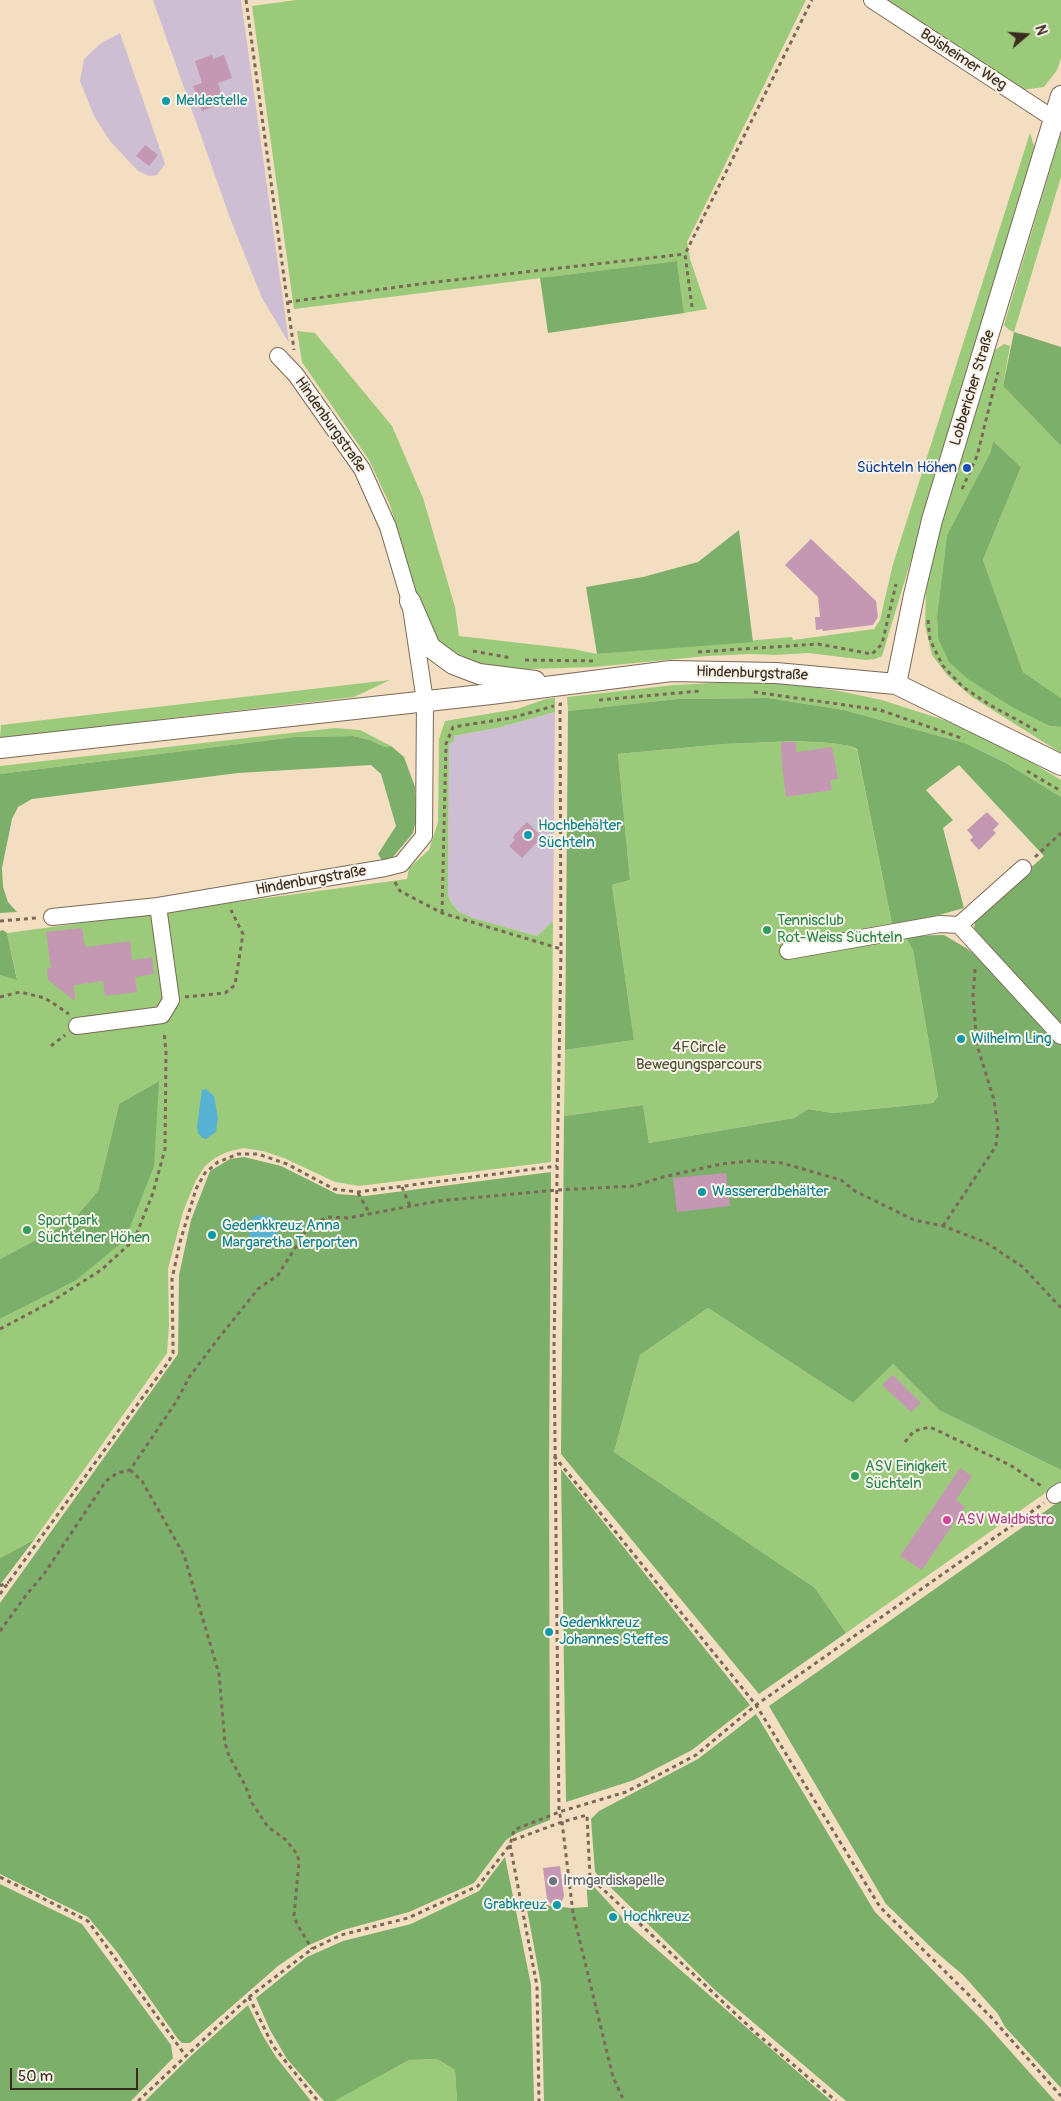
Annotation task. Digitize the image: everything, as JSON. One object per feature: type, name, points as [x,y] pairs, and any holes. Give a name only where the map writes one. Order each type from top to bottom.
[{"type":"main road","name":"Lobbericher Straße","points":[[896,684],[914,595],[932,520],[1061,96]]},
{"type":"main road","points":[[410,601],[430,646],[452,664],[479,674],[561,694]]},
{"type":"main road","name":"Hindenburgstraße","points":[[0,748],[425,701],[561,694],[598,680],[680,671],[776,673],[896,684],[1061,765]]},
{"type":"street","name":"Boisheimer Weg","points":[[872,0],[1054,119]]},
{"type":"street","name":"Hindenburgstraße","points":[[52,917],[158,906],[385,868],[401,864],[424,836],[425,701],[410,601],[388,527],[362,469],[296,375],[278,356]]},
{"type":"street","points":[[959,925],[1023,868]]},
{"type":"street","points":[[79,1026],[162,1016],[171,1000],[158,906]]},
{"type":"street","points":[[788,951],[940,924],[959,925],[1061,1036]]},
{"type":"path","points":[[246,0],[288,302],[296,375]]},
{"type":"path","points":[[692,307],[685,254],[812,0]]},
{"type":"path","points":[[288,302],[427,283],[685,254]]},
{"type":"path","points":[[958,497],[977,456],[1000,364]]},
{"type":"path","points":[[690,652],[818,644],[872,654],[882,644],[897,581]]},
{"type":"path","points":[[928,613],[930,640],[943,666],[963,688],[990,706],[1045,735]]},
{"type":"path","points":[[452,664],[466,650],[512,658]]},
{"type":"path","points":[[522,660],[597,661],[599,700]]},
{"type":"path","points":[[589,701],[708,691]]},
{"type":"path","points":[[747,692],[880,710],[972,742]]},
{"type":"path","points":[[561,694],[570,703]]},
{"type":"path","points":[[442,913],[446,744],[453,727],[511,718],[561,694]]},
{"type":"path","points":[[561,694],[561,950],[554,1347],[559,1812],[562,1822],[573,1912],[613,2077],[624,2101]]},
{"type":"path","points":[[1022,768],[1061,791]]},
{"type":"path","points":[[1023,868],[1061,833]]},
{"type":"path","points":[[385,868],[400,891],[442,913],[561,950]]},
{"type":"path","points":[[171,1000],[225,993],[235,986],[243,934],[232,914],[227,895]]},
{"type":"path","points":[[0,921],[52,917]]},
{"type":"path","points":[[943,1226],[996,1146],[998,1128],[994,1100],[977,1045],[973,996],[975,971],[972,962]]},
{"type":"path","points":[[0,997],[20,992],[45,998],[76,1019],[79,1026]]},
{"type":"path","points":[[0,1330],[51,1302],[101,1270],[134,1240],[153,1193],[165,1149],[166,1052],[162,1016]]},
{"type":"path","points":[[0,1594],[169,1361],[173,1352],[172,1279],[175,1264],[196,1188],[205,1173],[218,1162],[238,1154],[258,1154],[287,1164],[334,1189],[358,1192],[557,1166]]},
{"type":"path","points":[[0,1631],[44,1574],[106,1481],[117,1474],[130,1470],[176,1402],[190,1376],[258,1288],[278,1275],[307,1229],[327,1217],[348,1218],[438,1201],[558,1190],[634,1186],[663,1177],[722,1164],[750,1161],[782,1163],[841,1180],[855,1191],[914,1220],[943,1226],[985,1242],[1023,1267],[1061,1308]]},
{"type":"path","points":[[402,1187],[410,1206]]},
{"type":"path","points":[[358,1192],[370,1214]]},
{"type":"path","points":[[138,2101],[248,1997],[312,1949],[342,1935],[408,1918],[478,1886],[513,1840],[514,1830],[559,1812],[626,1792],[696,1755],[756,1706],[1058,1493],[1010,1465],[930,1427],[914,1431],[905,1442]]},
{"type":"path","points":[[554,1456],[756,1706],[880,1907],[990,2016],[1061,2096]]},
{"type":"path","points":[[130,1470],[142,1481],[184,1555],[219,1674],[225,1736],[229,1756],[245,1784],[252,1804],[268,1827],[286,1840],[297,1854],[299,1862],[294,1915],[297,1924],[312,1949]]},
{"type":"path","points":[[0,1586],[9,1582]]},
{"type":"path","points":[[513,1840],[587,1815],[590,1877],[756,2033],[836,2101]]},
{"type":"path","points":[[510,1844],[537,1986],[539,2101]]},
{"type":"path","points":[[0,1877],[88,1922],[185,2055]]},
{"type":"path","points":[[248,1997],[273,2046],[318,2101]]},
{"type":"shaded area","points":[[153,0],[241,0],[289,343],[262,298],[230,218]]},
{"type":"shaded area","points":[[120,33],[165,164],[157,175],[150,176],[138,171],[110,141],[94,116],[80,81],[84,59],[100,44]]},
{"type":"shaded area","points":[[555,712],[553,921],[537,936],[473,918],[459,912],[452,904],[448,895],[449,744],[454,741],[454,736],[497,728]]},
{"type":"green space","points":[[296,0],[806,0],[687,242],[690,259],[707,309],[684,313],[677,261],[294,309],[252,6]]},
{"type":"green space","points":[[880,0],[1061,0],[1061,58],[1057,70],[1044,87],[1015,91]]},
{"type":"green space","points":[[1030,133],[1035,149],[882,656],[866,660],[808,653],[750,654],[707,656],[594,667],[500,670],[466,664],[432,636],[424,620],[390,505],[369,460],[302,362],[297,331],[315,333],[392,426],[423,498],[455,607],[459,636],[573,649],[597,654],[792,637],[793,640],[874,629],[880,620],[893,564]]},
{"type":"green space","points":[[1061,133],[1061,177],[1014,332],[1004,325]]},
{"type":"green space","points":[[677,261],[684,313],[548,333],[540,278]]},
{"type":"green space","points":[[1014,332],[1061,347],[1061,446],[1003,386]]},
{"type":"green space","points":[[1004,344],[1010,346],[1003,386],[1061,446],[1061,698],[1023,672],[983,560],[1021,467],[993,441],[990,453],[947,535],[937,616],[938,638],[1050,726],[1061,727],[1061,753],[972,697],[947,675],[932,655],[925,625],[926,593],[933,547],[990,359],[995,350]]},
{"type":"green space","points":[[993,441],[1021,467],[983,560],[1023,672],[1061,698],[1061,727],[1050,726],[1012,707],[968,679],[949,662],[938,638],[937,616],[947,535],[990,453]]},
{"type":"green space","points":[[739,530],[753,642],[597,654],[586,587],[643,577],[698,562]]},
{"type":"green space","points":[[390,680],[354,697],[0,738],[1,725]]},
{"type":"green space","points":[[778,682],[839,691],[882,700],[944,720],[1000,743],[1061,780],[1061,797],[1006,763],[965,743],[844,710],[768,698],[677,699],[568,711],[567,697],[674,685]]},
{"type":"green space","name":"Sportpark Süchtelner Höhen","points":[[555,698],[555,712],[497,728],[454,736],[454,741],[449,744],[448,895],[452,904],[459,912],[473,918],[537,936],[553,921],[551,1162],[359,1186],[335,1182],[284,1158],[263,1151],[243,1148],[227,1152],[215,1158],[205,1166],[195,1182],[183,1212],[168,1269],[169,1325],[167,1353],[34,1540],[0,1558],[0,1319],[75,1281],[159,1081],[119,1104],[98,1191],[73,1220],[0,1259],[0,975],[17,979],[7,933],[407,879],[409,868],[429,850],[438,822],[439,739],[445,721],[517,709],[546,699]]},
{"type":"green space","points":[[768,698],[844,710],[965,743],[1006,763],[1061,797],[1061,1029],[974,928],[976,916],[1044,856],[959,765],[926,790],[953,820],[943,828],[964,908],[932,917],[892,924],[857,749],[831,743],[796,741],[724,744],[618,754],[630,880],[612,885],[634,1040],[565,1050],[568,711],[677,699]]},
{"type":"green space","points":[[335,728],[360,730],[391,746],[385,747],[370,740],[353,736],[295,737],[0,774],[0,766]]},
{"type":"green space","points":[[353,736],[370,740],[385,747],[391,746],[404,757],[415,787],[416,820],[413,833],[393,857],[382,860],[378,854],[396,826],[381,774],[371,765],[238,773],[32,799],[18,807],[12,819],[2,868],[3,887],[8,902],[17,912],[0,913],[0,774],[295,737]]},
{"type":"green space","name":"Tennisclub Rot-Weiss Süchteln","points":[[796,741],[831,743],[850,746],[857,750],[892,924],[905,936],[913,950],[938,1096],[933,1103],[833,1113],[808,1109],[794,1118],[649,1143],[643,1105],[564,1116],[565,1050],[634,1040],[612,885],[630,880],[618,754],[724,744]]},
{"type":"green space","points":[[3,930],[7,933],[17,980],[0,975],[0,931]]},
{"type":"green space","points":[[944,935],[985,962],[1061,1043],[1061,1470],[939,1410],[893,1364],[853,1403],[708,1308],[640,1355],[614,1452],[815,1588],[846,1633],[759,1694],[561,1454],[564,1116],[643,1105],[649,1143],[794,1118],[808,1109],[833,1113],[933,1103],[938,1096],[913,950],[905,936]]},
{"type":"green space","points":[[159,1081],[154,1166],[125,1240],[75,1281],[0,1319],[0,1259],[73,1220],[98,1191],[119,1104]]},
{"type":"green space","points":[[244,1157],[281,1166],[337,1194],[365,1196],[551,1172],[549,1467],[550,1820],[517,1833],[506,1840],[474,1883],[409,1912],[343,1930],[307,1946],[278,1966],[190,2043],[182,2043],[117,1952],[88,1917],[0,1874],[0,1603],[178,1354],[179,1275],[191,1220],[210,1171],[230,1159]]},
{"type":"green space","name":"ASV Einigkeit Süchteln","points":[[708,1308],[853,1403],[893,1364],[939,1410],[1061,1470],[1061,1482],[846,1633],[815,1588],[614,1452],[640,1355]]},
{"type":"green space","points":[[561,1469],[750,1705],[692,1750],[634,1780],[566,1802]]},
{"type":"green space","points":[[1061,1500],[1061,2088],[1005,2027],[998,2014],[963,1975],[886,1904],[769,1706]]},
{"type":"green space","points":[[34,1540],[0,1585],[0,1558]]},
{"type":"green space","points":[[756,1714],[875,1912],[987,2025],[1055,2101],[846,2101],[715,1990],[595,1872],[591,1819],[599,1811],[698,1759]]},
{"type":"green space","points":[[505,1857],[531,1985],[534,2101],[457,2101],[455,2070],[437,2059],[409,2060],[335,2101],[324,2101],[287,2059],[270,2030],[256,1998],[307,1957],[343,1941],[411,1924],[479,1891]]},
{"type":"green space","points":[[586,1878],[630,1926],[831,2101],[544,2101],[541,1984],[525,1899],[551,1906],[588,1907]]},
{"type":"green space","points":[[0,1884],[82,1924],[171,2045],[173,2058],[131,2101],[0,2101]]},
{"type":"green space","points":[[248,2005],[276,2057],[311,2101],[145,2101],[192,2055]]},
{"type":"green space","points":[[437,2059],[455,2070],[457,2101],[335,2101],[409,2060]]},
{"type":"water","points":[[206,1089],[214,1096],[218,1118],[216,1132],[206,1139],[202,1138],[198,1133],[197,1126],[202,1090]]},
{"type":"water","points":[[259,1215],[274,1218],[279,1224],[275,1245],[270,1248],[252,1240],[248,1231],[253,1217]]},
{"type":"building","points":[[212,55],[213,59],[224,55],[232,78],[218,83],[224,103],[202,111],[193,86],[202,83],[195,61]]},
{"type":"building","points":[[145,145],[158,155],[149,166],[136,156]]},
{"type":"building","points":[[811,539],[876,601],[878,617],[873,625],[823,631],[822,629],[816,630],[815,617],[820,617],[818,597],[785,565]]},
{"type":"building","points":[[781,742],[796,742],[796,752],[832,747],[838,779],[830,780],[832,790],[786,797]]},
{"type":"building","points":[[987,812],[999,824],[993,830],[996,833],[979,850],[970,840],[973,837],[967,830]]},
{"type":"building","name":"Hochbehälter Süchteln","points":[[527,822],[542,837],[522,858],[509,846],[515,840],[513,838],[515,834]]},
{"type":"building","points":[[82,928],[85,947],[130,941],[132,960],[152,957],[154,974],[135,977],[137,992],[105,996],[103,981],[74,985],[75,1001],[48,980],[47,969],[51,968],[46,932]]},
{"type":"building","name":"Wassererdbehälter","points":[[726,1173],[730,1206],[677,1212],[673,1178]]},
{"type":"building","points":[[893,1375],[921,1403],[911,1412],[882,1385]]},
{"type":"building","points":[[960,1468],[972,1476],[956,1500],[965,1507],[922,1570],[900,1556]]},
{"type":"building","name":"Irmgardiskapelle","points":[[560,1866],[564,1896],[561,1904],[551,1905],[547,1899],[543,1868]]},
{"type":"place","name":"Meldestelle","points":[[166,101]]},
{"type":"place","name":"Süchteln Höhen","points":[[967,468]]},
{"type":"place","name":"Hochbehälter Süchteln","points":[[528,835]]},
{"type":"place","name":"Tennisclub Rot-Weiss Süchteln","points":[[767,930]]},
{"type":"place","name":"Wilhelm Ling","points":[[961,1039]]},
{"type":"place","name":"Wassererdbehälter","points":[[702,1192]]},
{"type":"place","name":"Sportpark Süchtelner Höhen","points":[[27,1230]]},
{"type":"place","name":"Gedenkkreuz Anna Margaretha Terporten","points":[[212,1235]]},
{"type":"place","name":"ASV Einigkeit Süchteln","points":[[855,1476]]},
{"type":"place","name":"ASV Waldbistro","points":[[947,1520]]},
{"type":"place","name":"Gedenkkreuz Johannes Steffes","points":[[549,1632]]},
{"type":"place","name":"Irmgardiskapelle","points":[[553,1881]]},
{"type":"place","name":"Grabkreuz","points":[[557,1905]]},
{"type":"place","name":"Hochkreuz","points":[[613,1917]]},
{"type":"park label","name":"4FCircle Bewegungsparcours","points":[[699,1056]]}]
